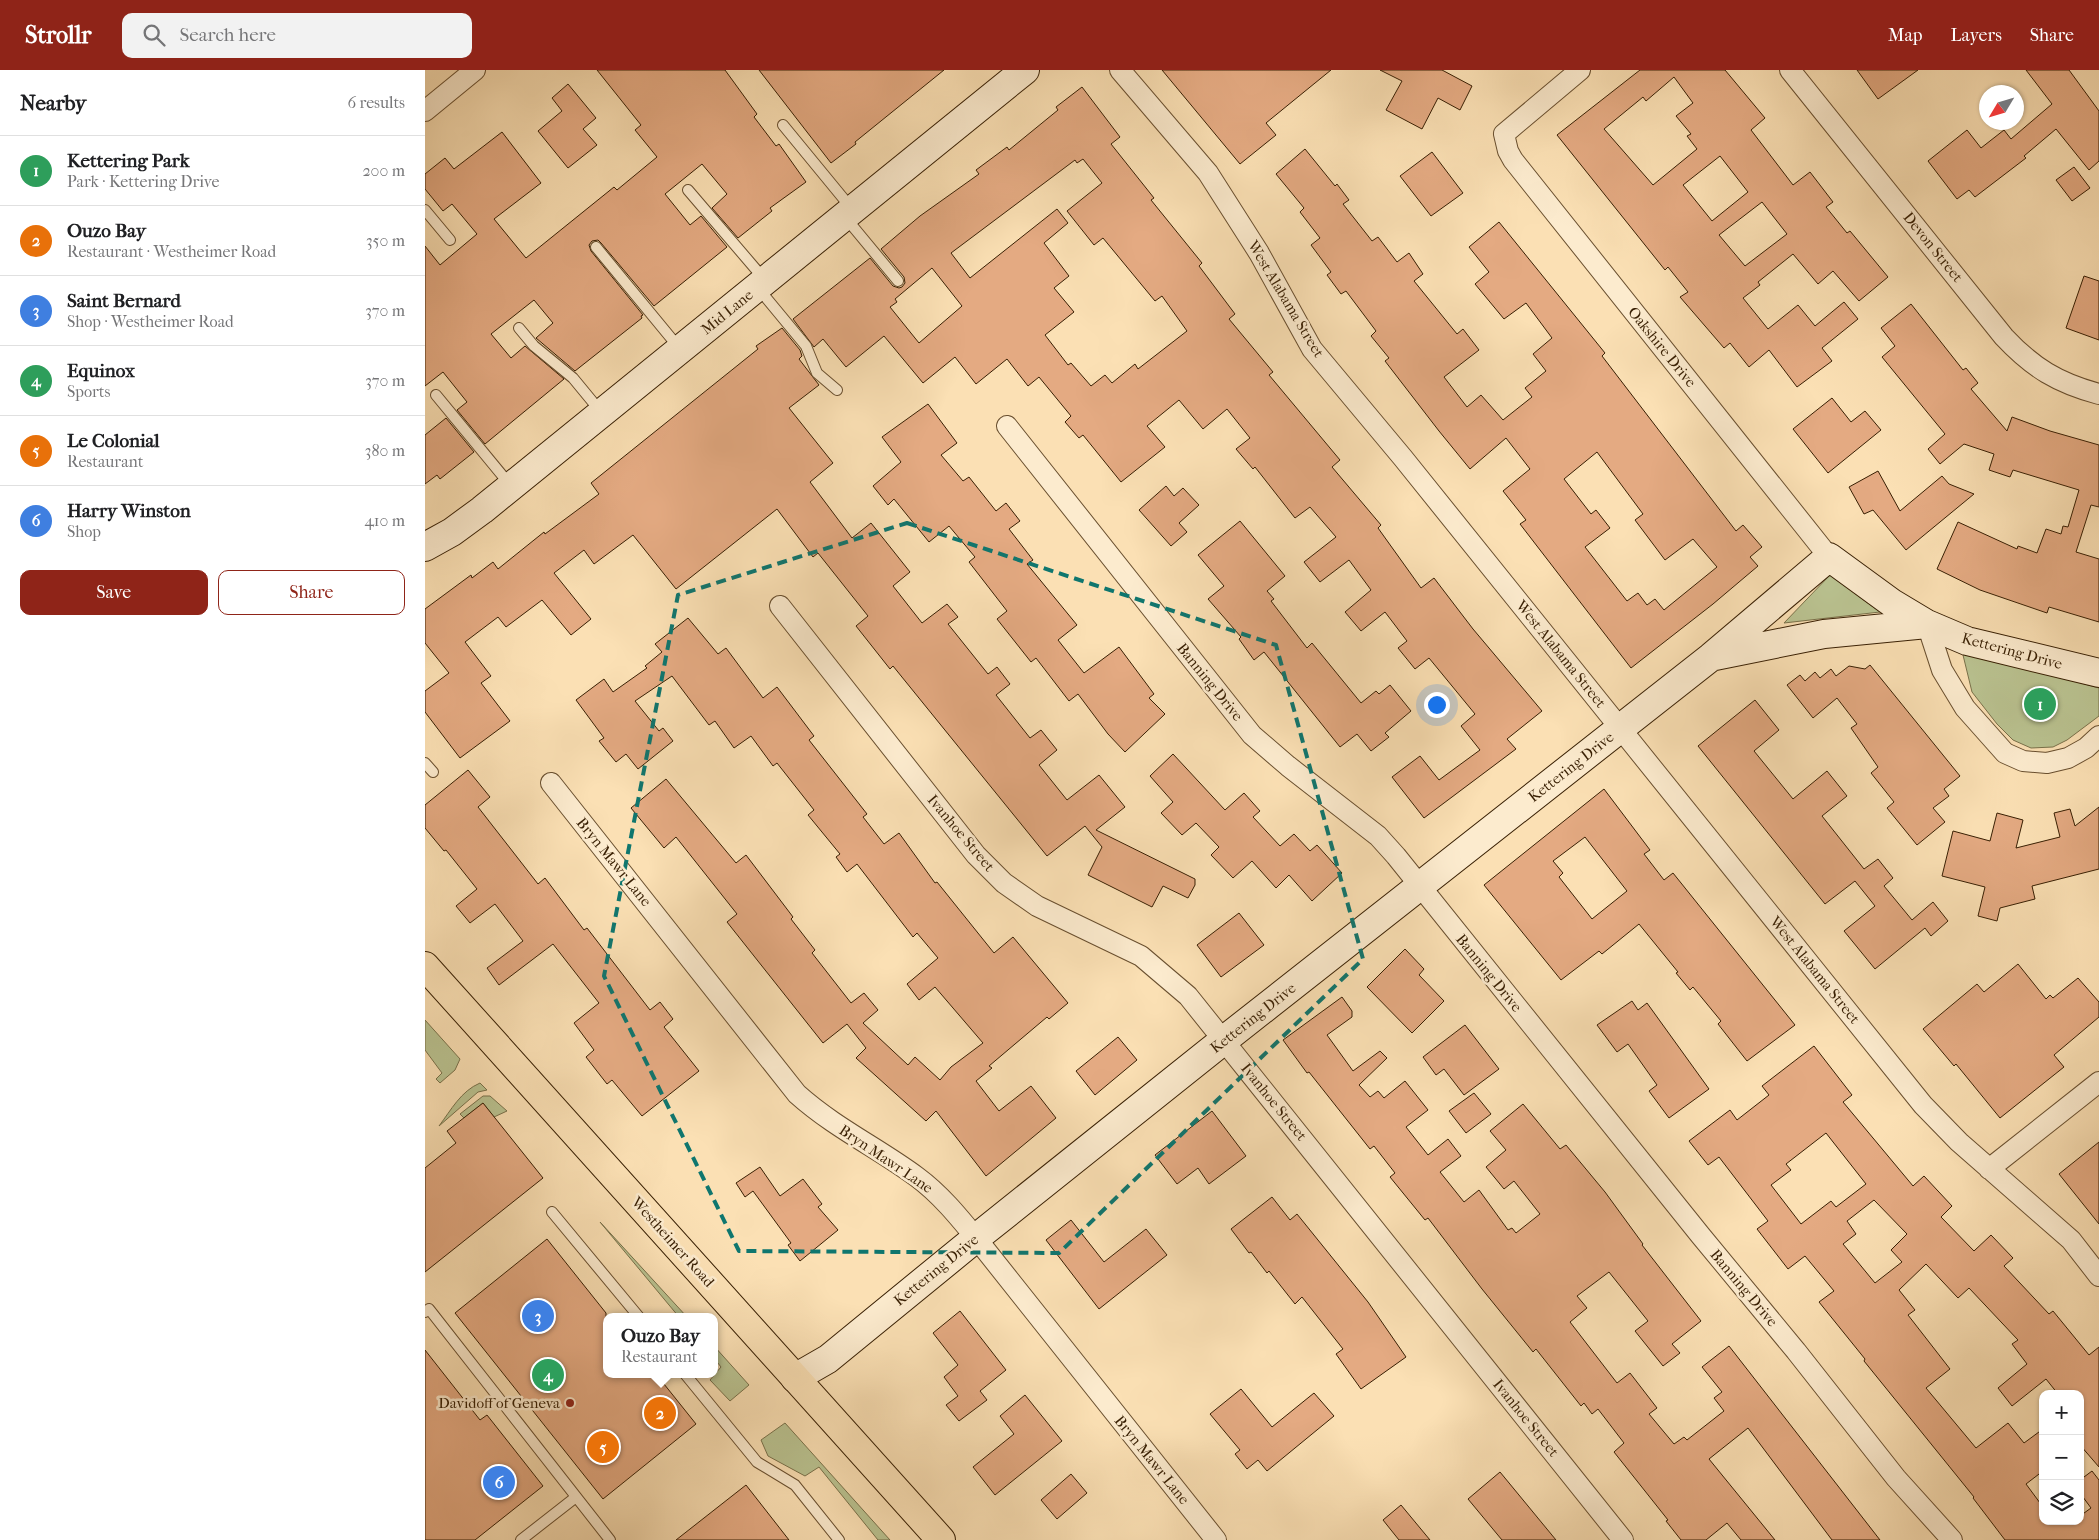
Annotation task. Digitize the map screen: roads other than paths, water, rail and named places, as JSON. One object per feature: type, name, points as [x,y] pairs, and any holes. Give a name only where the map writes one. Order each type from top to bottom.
[{"type":"main road","name":"Westheimer Road","points":[[425,966],[941,1540]]},
{"type":"street","points":[[425,111],[475,70]]},
{"type":"street","name":"Mid Lane","points":[[425,547],[452,532],[511,486],[1025,70]]},
{"type":"street","name":"West Alabama Street","points":[[1120,70],[1209,173],[1259,253],[1312,349],[1403,458],[1923,1105],[1959,1142],[2071,1240],[2099,1276]]},
{"type":"street","name":"Oakshire Drive","points":[[1580,70],[1504,134],[1508,151],[1513,160],[1829,557]]},
{"type":"street","name":"Devon Street","points":[[1790,70],[2022,356],[2059,380],[2099,394]]},
{"type":"street","name":"Banning Drive","points":[[1007,426],[1253,735],[1288,766],[1378,836],[1796,1351],[1896,1478],[1952,1540]]},
{"type":"street","name":"Kettering Drive","points":[[795,1378],[828,1359],[976,1238],[1225,1040],[1711,657],[1829,557],[1892,603],[1927,624],[1967,640],[2099,673]]},
{"type":"street","name":"Ivanhoe Street","points":[[779,606],[976,855],[1004,883],[1037,906],[1141,956],[1188,996],[1623,1540]]},
{"type":"street","points":[[1927,624],[1942,670],[1965,708],[2005,753],[2023,761],[2047,762],[2067,758],[2086,748],[2099,736]]},
{"type":"street","name":"Kettering Drive","points":[[1711,657],[1756,646],[1824,634],[1927,624]]},
{"type":"street","name":"Bryn Mawr Lane","points":[[551,783],[797,1094],[834,1124],[919,1178],[937,1194],[976,1238],[1216,1540]]},
{"type":"street","points":[[1989,1169],[2099,1082]]},
{"type":"lane","points":[[783,125],[898,281]]},
{"type":"lane","points":[[688,190],[761,284],[806,346],[814,367],[821,378],[837,390]]},
{"type":"lane","points":[[425,210],[450,240]]},
{"type":"lane","points":[[596,247],[680,349]]},
{"type":"lane","points":[[519,328],[534,346],[573,378],[601,413]]},
{"type":"lane","points":[[436,395],[511,486]]},
{"type":"lane","points":[[425,763],[433,772]]},
{"type":"lane","points":[[553,1212],[636,1313]]},
{"type":"lane","points":[[425,1312],[429,1309],[610,1540]]},
{"type":"lane","points":[[688,1378],[757,1462],[795,1485],[839,1540]]},
{"type":"lane","points":[[521,1540],[575,1497]]},
{"type":"place","name":"Kettering Park","points":[[2040,704]]},
{"type":"place","name":"Saint Bernard","points":[[538,1316]]},
{"type":"place","name":"Equinox","points":[[548,1375]]},
{"type":"place","name":"Davidoff of Geneva","points":[[570,1403]]},
{"type":"place","name":"Ouzo Bay","points":[[660,1413]]},
{"type":"place","name":"Le Colonial","points":[[603,1447]]},
{"type":"place","name":"Harry Winston","points":[[499,1482]]}]
